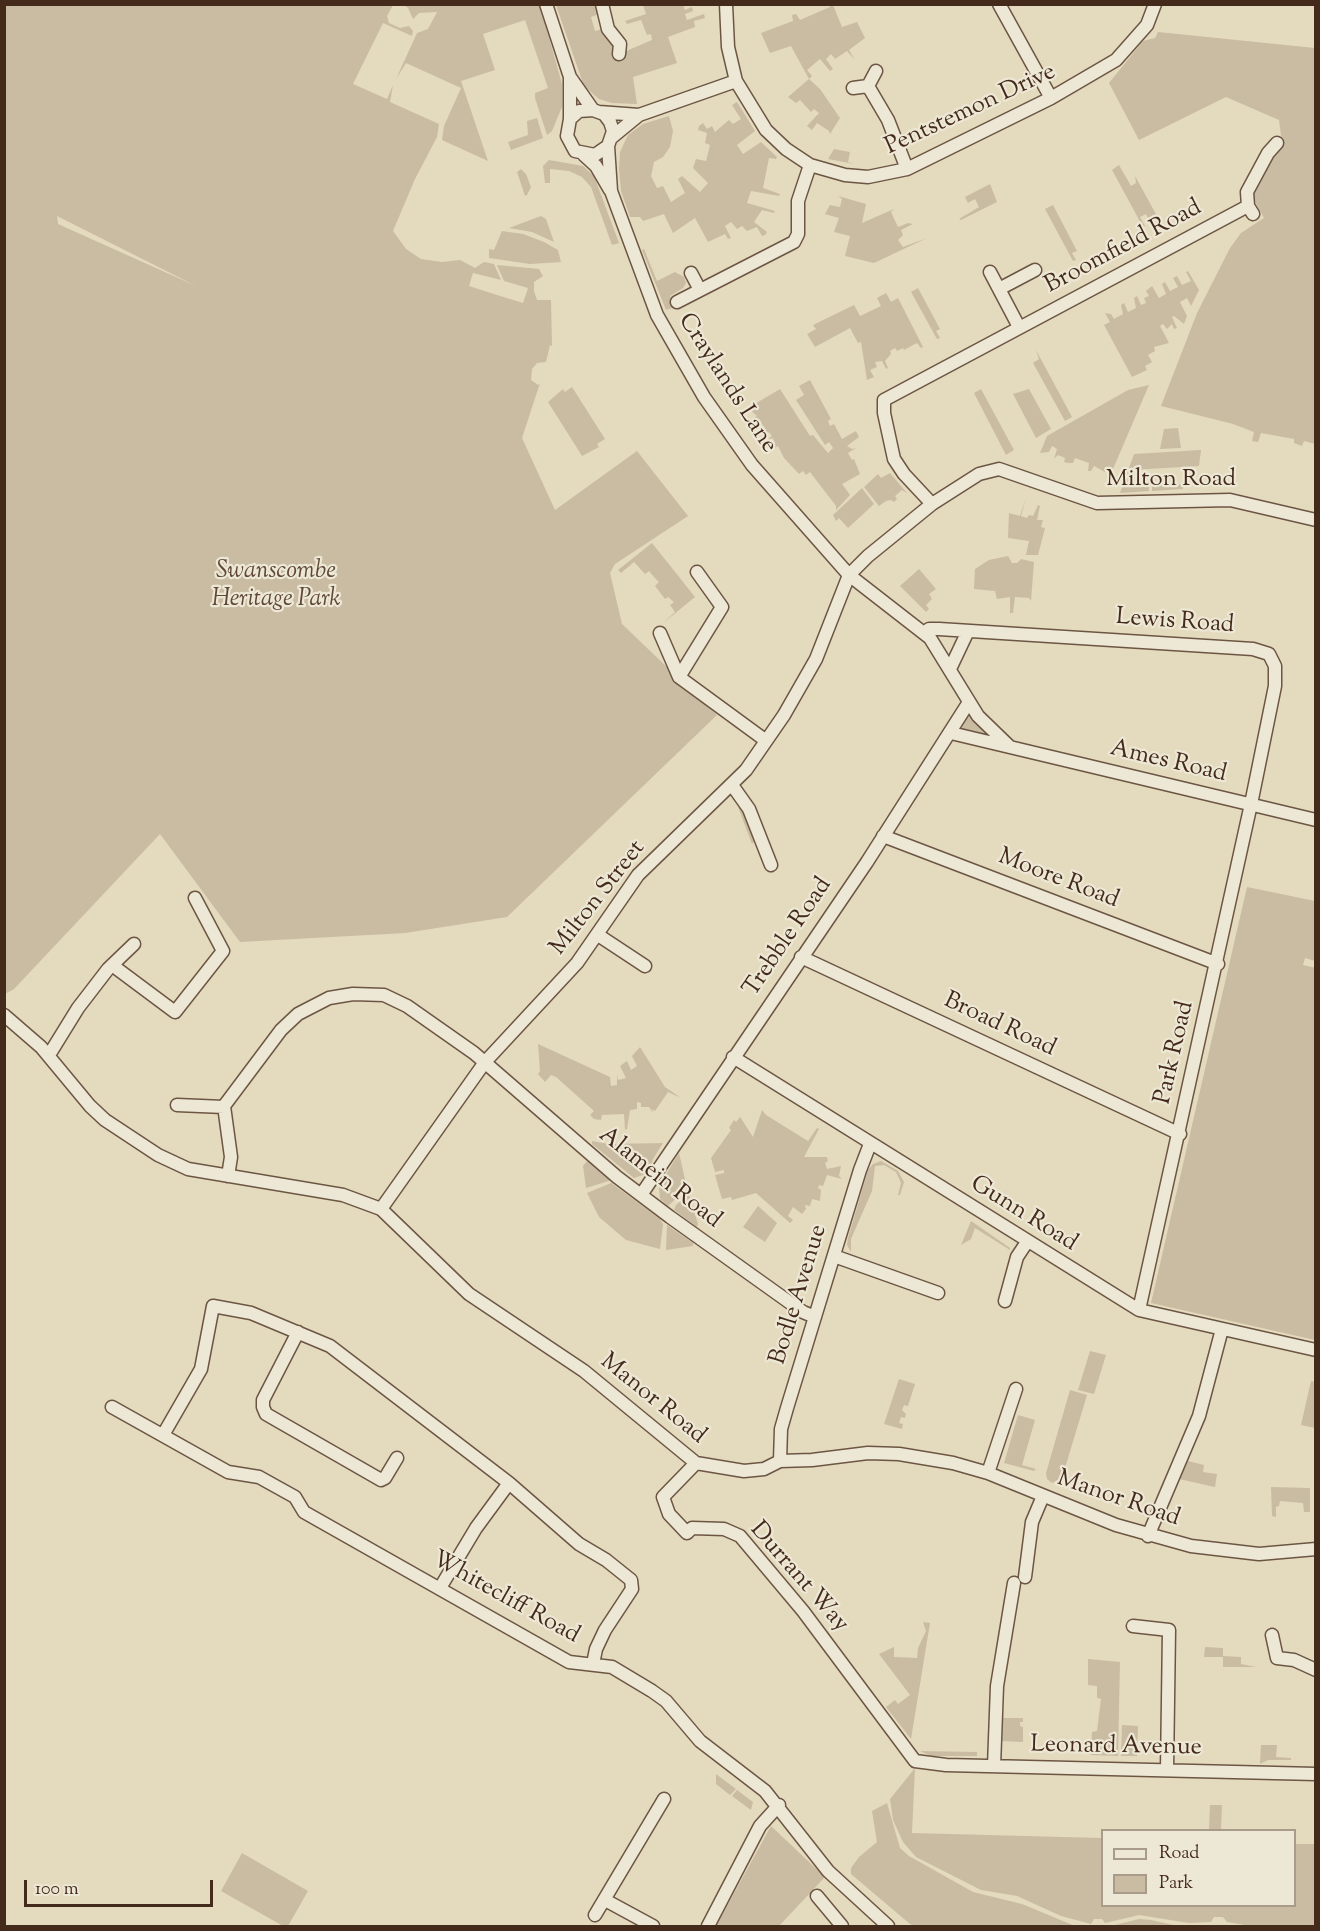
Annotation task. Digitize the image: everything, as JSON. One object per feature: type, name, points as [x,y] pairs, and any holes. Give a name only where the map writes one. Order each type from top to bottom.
[{"type":"street","name":"Craylands Lane","points":[[546,4],[570,77],[568,142],[574,150],[594,164],[610,190],[657,315],[704,397],[752,465],[849,575]]},
{"type":"street","points":[[602,4],[609,30],[620,45],[619,54]]},
{"type":"street","name":"Pentstemon Drive","points":[[726,4],[729,51],[736,81],[751,109],[770,134],[786,149],[810,165],[851,176],[878,176],[907,169],[1051,98],[1116,60],[1147,25],[1155,4]]},
{"type":"street","points":[[999,4],[1051,98]]},
{"type":"street","points":[[868,86],[876,71]]},
{"type":"street","name":"Craylands Lane","points":[[570,77],[596,111],[610,122],[610,190]]},
{"type":"street","points":[[584,155],[598,154],[639,115],[736,81]]},
{"type":"street","points":[[853,88],[868,86]]},
{"type":"street","points":[[868,86],[888,120],[907,169]]},
{"type":"street","points":[[570,119],[579,111],[639,115]]},
{"type":"street","name":"Broomfield Road","points":[[932,504],[904,474],[894,459],[883,402],[1019,327],[1250,210],[1248,190],[1268,153],[1277,143]]},
{"type":"street","points":[[677,302],[794,242],[798,234],[798,201],[810,165]]},
{"type":"street","points":[[999,289],[1035,270]]},
{"type":"street","points":[[990,272],[1019,327]]},
{"type":"street","points":[[691,273],[700,290]]},
{"type":"street","name":"Milton Road","points":[[849,575],[868,556],[932,504],[979,474],[999,469],[1097,502],[1230,500],[1316,520]]},
{"type":"street","points":[[679,677],[722,607],[697,572]]},
{"type":"street","name":"Ames Road","points":[[849,575],[924,633],[985,724],[1010,747]]},
{"type":"street","name":"Milton Street","points":[[381,1209],[485,1062],[568,974],[645,867],[746,770],[784,715],[821,650],[849,575]]},
{"type":"street","name":"Lewis Road","points":[[924,633],[929,629],[968,631],[1244,648],[1266,653],[1273,661],[1276,677],[1251,804]]},
{"type":"street","points":[[950,669],[968,631]]},
{"type":"street","points":[[660,633],[679,677],[765,740]]},
{"type":"street","name":"Trebble Road","points":[[642,1195],[883,836],[969,702]]},
{"type":"street","name":"Ames Road","points":[[951,733],[1316,820]]},
{"type":"street","points":[[732,785],[749,809],[771,865]]},
{"type":"street","name":"Park Road","points":[[1139,1310],[1218,964],[1251,804]]},
{"type":"street","name":"Moore Road","points":[[883,836],[1218,964]]},
{"type":"street","points":[[112,965],[174,1012],[223,951],[195,898]]},
{"type":"street","points":[[598,935],[645,966]]},
{"type":"street","points":[[49,1054],[78,1008],[112,965],[134,944]]},
{"type":"street","name":"Broad Road","points":[[801,957],[1180,1134]]},
{"type":"street","name":"Alamein Road","points":[[224,1107],[291,1019],[315,1004],[342,995],[374,994],[395,999],[485,1062],[642,1195],[791,1304],[815,1317]]},
{"type":"street","name":"Manor Road","points":[[4,1015],[49,1054],[90,1106],[129,1138],[188,1169],[346,1195],[381,1209],[469,1294],[584,1371],[673,1447],[696,1463],[744,1471],[764,1469],[780,1461],[892,1454],[953,1463],[988,1473],[1148,1536],[1236,1553],[1275,1554],[1316,1549]]},
{"type":"street","name":"Gunn Road","points":[[733,1058],[1139,1310],[1316,1350]]},
{"type":"street","points":[[177,1105],[224,1107],[231,1155],[228,1176]]},
{"type":"street","name":"Bodle Avenue","points":[[780,1461],[781,1429],[870,1144]]},
{"type":"street","points":[[1005,1301],[1018,1254],[1027,1242]]},
{"type":"street","points":[[834,1256],[938,1293]]},
{"type":"street","points":[[163,1435],[201,1369],[213,1306],[251,1313],[340,1352],[508,1483],[579,1544],[606,1560],[632,1583],[632,1589],[600,1639],[593,1665]]},
{"type":"street","points":[[1148,1536],[1199,1416],[1222,1329]]},
{"type":"street","points":[[298,1332],[263,1400],[262,1407],[269,1417],[381,1480],[385,1478],[396,1458]]},
{"type":"street","points":[[988,1473],[1016,1389]]},
{"type":"street","name":"Whitecliff Road","points":[[112,1407],[228,1472],[259,1477],[295,1497],[304,1512],[569,1662],[612,1667],[664,1698],[700,1741],[761,1787],[779,1805],[828,1871],[888,1926]]},
{"type":"street","name":"Durrant Way","points":[[696,1463],[663,1497],[669,1514],[687,1533],[692,1528],[724,1530],[735,1532],[743,1539],[803,1611],[915,1761]]},
{"type":"street","points":[[440,1588],[476,1528],[508,1483]]},
{"type":"street","points":[[994,1766],[997,1686],[1032,1522],[1043,1496]]},
{"type":"street","points":[[1133,1626],[1169,1630],[1167,1770]]},
{"type":"street","points":[[1272,1635],[1276,1658],[1294,1660],[1316,1670]]},
{"type":"street","name":"Leonard Avenue","points":[[915,1761],[994,1766],[1316,1774]]},
{"type":"street","points":[[595,1915],[664,1799]]},
{"type":"street","points":[[708,1926],[760,1826],[779,1805]]},
{"type":"street","points":[[817,1896],[842,1926]]},
{"type":"street","points":[[605,1900],[653,1926]]},
{"type":"green space","name":"Swanscombe Heritage Park","points":[[5,4],[393,5],[387,16],[389,23],[400,28],[409,26],[413,31],[412,36],[383,23],[353,84],[387,99],[393,85],[390,102],[439,124],[437,137],[415,179],[393,231],[406,249],[421,259],[442,262],[460,260],[475,268],[484,262],[494,264],[501,280],[473,273],[469,286],[523,303],[528,288],[504,281],[497,265],[539,269],[543,276],[534,282],[534,291],[537,300],[551,300],[552,346],[550,345],[546,362],[537,363],[532,369],[531,380],[538,385],[540,383],[522,438],[555,510],[637,451],[688,516],[615,564],[610,573],[622,624],[717,715],[507,917],[405,933],[240,942],[160,834],[14,989],[5,994]],"holes":[[[57,216],[196,286],[58,224]]]},
{"type":"green space","points":[[404,5],[540,5],[562,84],[562,107],[552,131],[547,135],[535,98],[535,93],[548,88],[525,20],[483,34],[495,70],[461,81],[488,161],[442,140],[444,126],[461,88],[406,63],[396,79],[417,33],[428,29],[437,12],[419,13],[413,19]]},
{"type":"green space","points":[[556,5],[597,5],[599,14],[591,17],[595,31],[603,29],[624,52],[652,40],[651,34],[647,35],[641,20],[627,24],[625,21],[646,14],[643,5],[683,5],[685,10],[692,7],[693,11],[685,14],[687,20],[704,14],[705,18],[694,21],[695,27],[668,37],[677,63],[633,77],[637,104],[612,103],[599,99],[584,86]]},
{"type":"green space","points":[[833,5],[842,27],[857,22],[865,38],[849,50],[855,60],[847,51],[835,59],[831,54],[826,59],[833,69],[830,71],[820,59],[807,70],[812,76],[809,79],[791,46],[770,53],[761,33],[793,21],[792,15],[796,14],[800,20]]},
{"type":"green space","points":[[1158,32],[1315,48],[1315,444],[1304,441],[1302,446],[1294,443],[1294,439],[1261,433],[1258,442],[1252,441],[1254,432],[1233,424],[1161,406],[1197,313],[1230,248],[1241,233],[1264,218],[1253,198],[1253,192],[1282,143],[1279,120],[1226,97],[1139,140],[1109,83],[1143,41],[1155,38]]},
{"type":"green space","points":[[809,79],[820,89],[840,118],[830,134],[817,123],[812,130],[807,126],[819,113],[814,109],[811,112],[800,100],[796,103],[788,97]]},
{"type":"green space","points":[[737,102],[755,131],[737,145],[743,154],[761,142],[777,157],[776,159],[769,158],[763,188],[780,194],[779,196],[751,191],[747,203],[775,211],[774,213],[762,210],[754,222],[767,232],[765,235],[762,236],[757,227],[747,231],[742,226],[737,229],[731,222],[725,226],[731,238],[728,239],[725,234],[708,242],[695,218],[673,233],[664,214],[643,221],[640,217],[630,217],[621,191],[619,169],[620,152],[628,135],[643,124],[669,116],[673,131],[670,147],[663,157],[654,162],[651,176],[657,188],[663,186],[671,202],[685,193],[678,179],[682,176],[700,192],[708,183],[693,168],[696,159],[706,161],[710,145],[705,143],[707,133],[698,130],[699,126],[703,123],[707,129],[712,126],[715,132],[729,120],[733,124],[741,119],[732,105]]},
{"type":"green space","points":[[537,118],[543,138],[511,150],[508,142],[528,135],[527,121]]},
{"type":"green space","points":[[834,149],[850,152],[848,162],[854,164],[828,159]]},
{"type":"green space","points":[[549,160],[583,166],[594,176],[619,243],[612,245],[591,187],[582,177],[569,171],[550,169],[550,183],[545,183],[543,166]]},
{"type":"green space","points":[[1119,165],[1131,186],[1136,183],[1135,176],[1157,216],[1149,220],[1146,214],[1140,217],[1145,226],[1143,227],[1112,170]]},
{"type":"green space","points":[[521,169],[526,174],[531,187],[525,196],[517,172]]},
{"type":"green space","points":[[990,184],[997,202],[959,219],[979,207],[975,199],[968,203],[965,197]]},
{"type":"green space","points":[[838,196],[866,204],[862,223],[894,209],[891,212],[898,227],[908,223],[913,224],[901,230],[903,235],[898,240],[903,247],[927,238],[874,263],[845,256],[850,236],[834,232],[839,218],[825,214],[830,205],[840,207],[842,199]]},
{"type":"green space","points":[[1053,205],[1077,251],[1072,253],[1076,260],[1073,261],[1045,209]]},
{"type":"green space","points":[[541,216],[546,219],[554,242],[532,232],[509,228]]},
{"type":"green space","points":[[502,231],[523,234],[544,242],[558,250],[561,262],[530,264],[489,258],[489,249],[494,250]]},
{"type":"green space","points":[[644,249],[657,281],[675,272],[684,277],[686,283],[683,288],[670,296],[675,307],[666,310],[642,250]]},
{"type":"green space","points":[[1188,271],[1199,290],[1191,306],[1187,298],[1180,302],[1187,316],[1184,324],[1174,316],[1172,317],[1177,328],[1174,329],[1172,324],[1167,329],[1163,324],[1160,326],[1169,343],[1154,347],[1155,351],[1148,355],[1152,362],[1145,366],[1147,370],[1132,377],[1104,325],[1110,322],[1105,313],[1111,314],[1114,319],[1123,314],[1121,305],[1124,303],[1128,312],[1136,308],[1134,298],[1137,296],[1141,305],[1146,303],[1144,298],[1149,296],[1146,291],[1152,286],[1159,298],[1166,294],[1162,284],[1165,282],[1170,291],[1178,287],[1173,278],[1177,276],[1182,285],[1191,281],[1186,272]]},
{"type":"green space","points":[[918,288],[940,329],[936,331],[940,338],[937,339],[911,292]]},
{"type":"green space","points":[[886,293],[891,302],[898,298],[923,347],[921,348],[917,343],[904,350],[903,348],[897,351],[895,348],[890,351],[891,354],[885,361],[888,368],[886,369],[882,361],[875,362],[877,367],[870,370],[874,377],[867,380],[861,342],[858,343],[850,328],[815,347],[807,334],[816,329],[813,325],[854,305],[860,316],[881,306],[877,298]]},
{"type":"green space","points":[[1036,350],[1072,417],[1065,421],[1033,363],[1039,359]]},
{"type":"green space","points":[[810,380],[831,419],[828,421],[830,426],[834,424],[842,439],[856,431],[859,437],[847,446],[852,449],[856,448],[848,453],[852,460],[854,459],[860,474],[842,484],[850,495],[836,510],[836,506],[810,472],[806,475],[803,471],[799,474],[784,458],[778,446],[773,449],[771,446],[775,443],[773,438],[767,440],[772,436],[769,432],[764,436],[761,431],[765,428],[759,420],[754,424],[751,420],[757,416],[748,408],[780,389],[810,436],[813,435],[828,453],[833,448],[829,442],[825,445],[796,400],[804,395],[799,386]]},
{"type":"green space","points":[[1149,385],[1113,469],[1107,467],[1105,472],[1094,466],[1091,471],[1088,471],[1089,463],[1075,458],[1073,463],[1064,462],[1065,458],[1058,455],[1054,459],[1057,449],[1052,446],[1049,452],[1040,453],[1047,436],[1128,390]]},
{"type":"green space","points":[[572,387],[605,439],[597,444],[599,447],[582,456],[548,402],[563,389],[565,392]]},
{"type":"green space","points":[[981,389],[1014,450],[1006,455],[974,393]]},
{"type":"green space","points":[[1029,389],[1051,429],[1036,438],[1013,394]]},
{"type":"green space","points":[[1178,428],[1181,448],[1160,449],[1164,429]]},
{"type":"green space","points":[[1201,450],[1199,466],[1132,470],[1132,487],[1149,487],[1149,491],[1120,493],[1134,454]]},
{"type":"green space","points":[[890,473],[907,493],[902,490],[895,496],[897,499],[894,502],[886,501],[879,506],[864,487],[878,474],[881,478]]},
{"type":"green space","points":[[1183,484],[1183,489],[1152,491],[1152,486]]},
{"type":"green space","points":[[862,488],[874,504],[848,528],[839,518],[836,521],[833,515]]},
{"type":"green space","points":[[1026,498],[1021,516],[1027,518],[1029,515],[1033,516],[1038,505],[1040,506],[1037,520],[1043,520],[1041,527],[1045,528],[1038,555],[1026,555],[1029,541],[1008,538],[1009,513],[1020,516]]},
{"type":"green space","points":[[652,543],[695,597],[662,624],[675,612],[670,605],[674,602],[668,597],[665,599],[655,586],[659,582],[649,571],[645,574],[634,562],[621,573],[618,570]]},
{"type":"green space","points":[[1008,556],[1012,563],[1017,563],[1021,559],[1034,562],[1031,601],[1029,598],[1015,597],[1013,613],[1010,613],[1010,597],[997,599],[995,591],[974,589],[975,569],[989,560]]},
{"type":"green space","points":[[919,569],[936,589],[929,594],[932,599],[926,605],[929,609],[926,612],[900,586]]},
{"type":"green space","points":[[970,715],[994,737],[960,730]]},
{"type":"green space","points":[[738,807],[745,810],[756,840],[752,844]]},
{"type":"green space","points":[[1247,887],[1315,901],[1315,961],[1305,958],[1303,965],[1316,968],[1315,1340],[1151,1303]]},
{"type":"green space","points":[[538,1044],[610,1077],[611,1086],[617,1085],[617,1075],[618,1080],[626,1078],[620,1066],[627,1061],[631,1070],[637,1066],[632,1056],[640,1047],[665,1087],[681,1098],[668,1092],[655,1111],[652,1109],[653,1113],[649,1107],[641,1107],[641,1103],[637,1102],[637,1109],[630,1110],[625,1130],[624,1114],[602,1115],[601,1120],[594,1119],[590,1115],[594,1111],[556,1077],[551,1075],[545,1082],[538,1074],[540,1071]]},
{"type":"green space","points":[[762,1110],[766,1115],[808,1141],[817,1128],[819,1129],[804,1157],[827,1157],[828,1161],[825,1163],[827,1169],[841,1166],[839,1176],[842,1179],[827,1175],[823,1186],[819,1185],[818,1188],[821,1190],[820,1201],[812,1199],[810,1206],[805,1205],[806,1209],[802,1214],[793,1207],[788,1216],[793,1220],[790,1223],[756,1193],[732,1200],[731,1197],[722,1199],[715,1175],[724,1173],[724,1170],[715,1172],[711,1158],[731,1130],[729,1128],[734,1120],[736,1122],[740,1117],[737,1112],[753,1137]]},
{"type":"green space","points":[[592,1141],[608,1144],[663,1143],[653,1159],[649,1173],[634,1178],[592,1144]]},
{"type":"green space","points":[[679,1153],[687,1188],[668,1206],[660,1199],[659,1186]]},
{"type":"green space","points":[[588,1160],[609,1181],[586,1188],[583,1166]]},
{"type":"green space","points":[[881,1161],[898,1171],[904,1182],[900,1195],[898,1195],[901,1183],[896,1172],[884,1165],[875,1166],[872,1191],[851,1239],[851,1252],[847,1245],[848,1238],[868,1170],[873,1164]]},
{"type":"green space","points":[[611,1183],[660,1219],[663,1224],[660,1249],[626,1240],[599,1217],[587,1193]]},
{"type":"green space","points":[[689,1194],[697,1227],[674,1210],[676,1205]]},
{"type":"green space","points":[[758,1206],[777,1223],[765,1242],[743,1227]]},
{"type":"green space","points":[[971,1221],[1010,1250],[975,1228],[971,1239],[961,1245]]},
{"type":"green space","points":[[667,1225],[693,1243],[693,1246],[666,1250]]},
{"type":"green space","points":[[1090,1351],[1106,1355],[1094,1394],[1078,1390]]},
{"type":"green space","points":[[899,1379],[915,1384],[908,1406],[904,1405],[902,1410],[906,1414],[905,1418],[901,1417],[899,1423],[903,1424],[902,1429],[884,1424]]},
{"type":"green space","points":[[1311,1381],[1315,1382],[1315,1428],[1301,1425]]},
{"type":"green space","points":[[1070,1390],[1087,1395],[1062,1478],[1052,1483],[1047,1479],[1046,1473]]},
{"type":"green space","points":[[1018,1415],[1035,1420],[1022,1465],[1036,1469],[1034,1471],[1004,1463]]},
{"type":"green space","points":[[1188,1461],[1204,1465],[1203,1472],[1217,1474],[1215,1487],[1179,1479]]},
{"type":"green space","points":[[1271,1487],[1310,1488],[1310,1512],[1304,1512],[1303,1503],[1280,1501],[1279,1506],[1276,1507],[1276,1517],[1272,1516]]},
{"type":"green space","points":[[923,1622],[930,1623],[911,1739],[886,1707],[895,1700],[898,1704],[910,1695],[879,1654],[894,1647],[894,1657],[917,1658],[918,1648],[926,1631]]},
{"type":"green space","points":[[1205,1647],[1223,1648],[1223,1656],[1241,1657],[1241,1664],[1256,1667],[1223,1667],[1223,1657],[1204,1657]]},
{"type":"green space","points":[[1088,1659],[1120,1662],[1118,1756],[1091,1755],[1092,1732],[1097,1731],[1101,1699],[1097,1698],[1097,1686],[1088,1685]]},
{"type":"green space","points":[[1001,1718],[1023,1718],[1020,1726],[1023,1727],[1023,1742],[1001,1741]]},
{"type":"green space","points":[[1122,1725],[1138,1726],[1137,1756],[1121,1756]]},
{"type":"green space","points":[[1261,1745],[1277,1745],[1276,1757],[1291,1758],[1291,1760],[1268,1760],[1260,1764]]},
{"type":"green space","points":[[920,1751],[977,1752],[977,1756],[931,1756]]},
{"type":"green space","points":[[915,1768],[912,1833],[1101,1838],[1101,1907],[1296,1907],[1296,1844],[1315,1844],[1315,1926],[1251,1926],[1227,1922],[1223,1917],[1214,1917],[1211,1922],[1189,1923],[1139,1915],[1105,1923],[1102,1919],[1094,1919],[1091,1924],[1061,1916],[1017,1896],[981,1890],[916,1857],[903,1842],[893,1820],[890,1799]]},
{"type":"green space","points":[[716,1774],[736,1789],[730,1795],[716,1784]]},
{"type":"green space","points":[[737,1790],[753,1802],[751,1810],[732,1796]]},
{"type":"green space","points":[[887,1803],[900,1848],[909,1856],[973,1892],[1022,1904],[1075,1926],[914,1926],[910,1924],[851,1874],[851,1868],[859,1857],[877,1842],[872,1811]]},
{"type":"green space","points":[[1210,1805],[1222,1805],[1221,1829],[1209,1829]]},
{"type":"green space","points":[[771,1826],[825,1877],[779,1926],[716,1926]]},
{"type":"green space","points":[[242,1853],[308,1891],[288,1926],[283,1926],[221,1891]]},
{"type":"green space","points":[[1139,1919],[1151,1920],[1178,1926],[1111,1926]]}]
